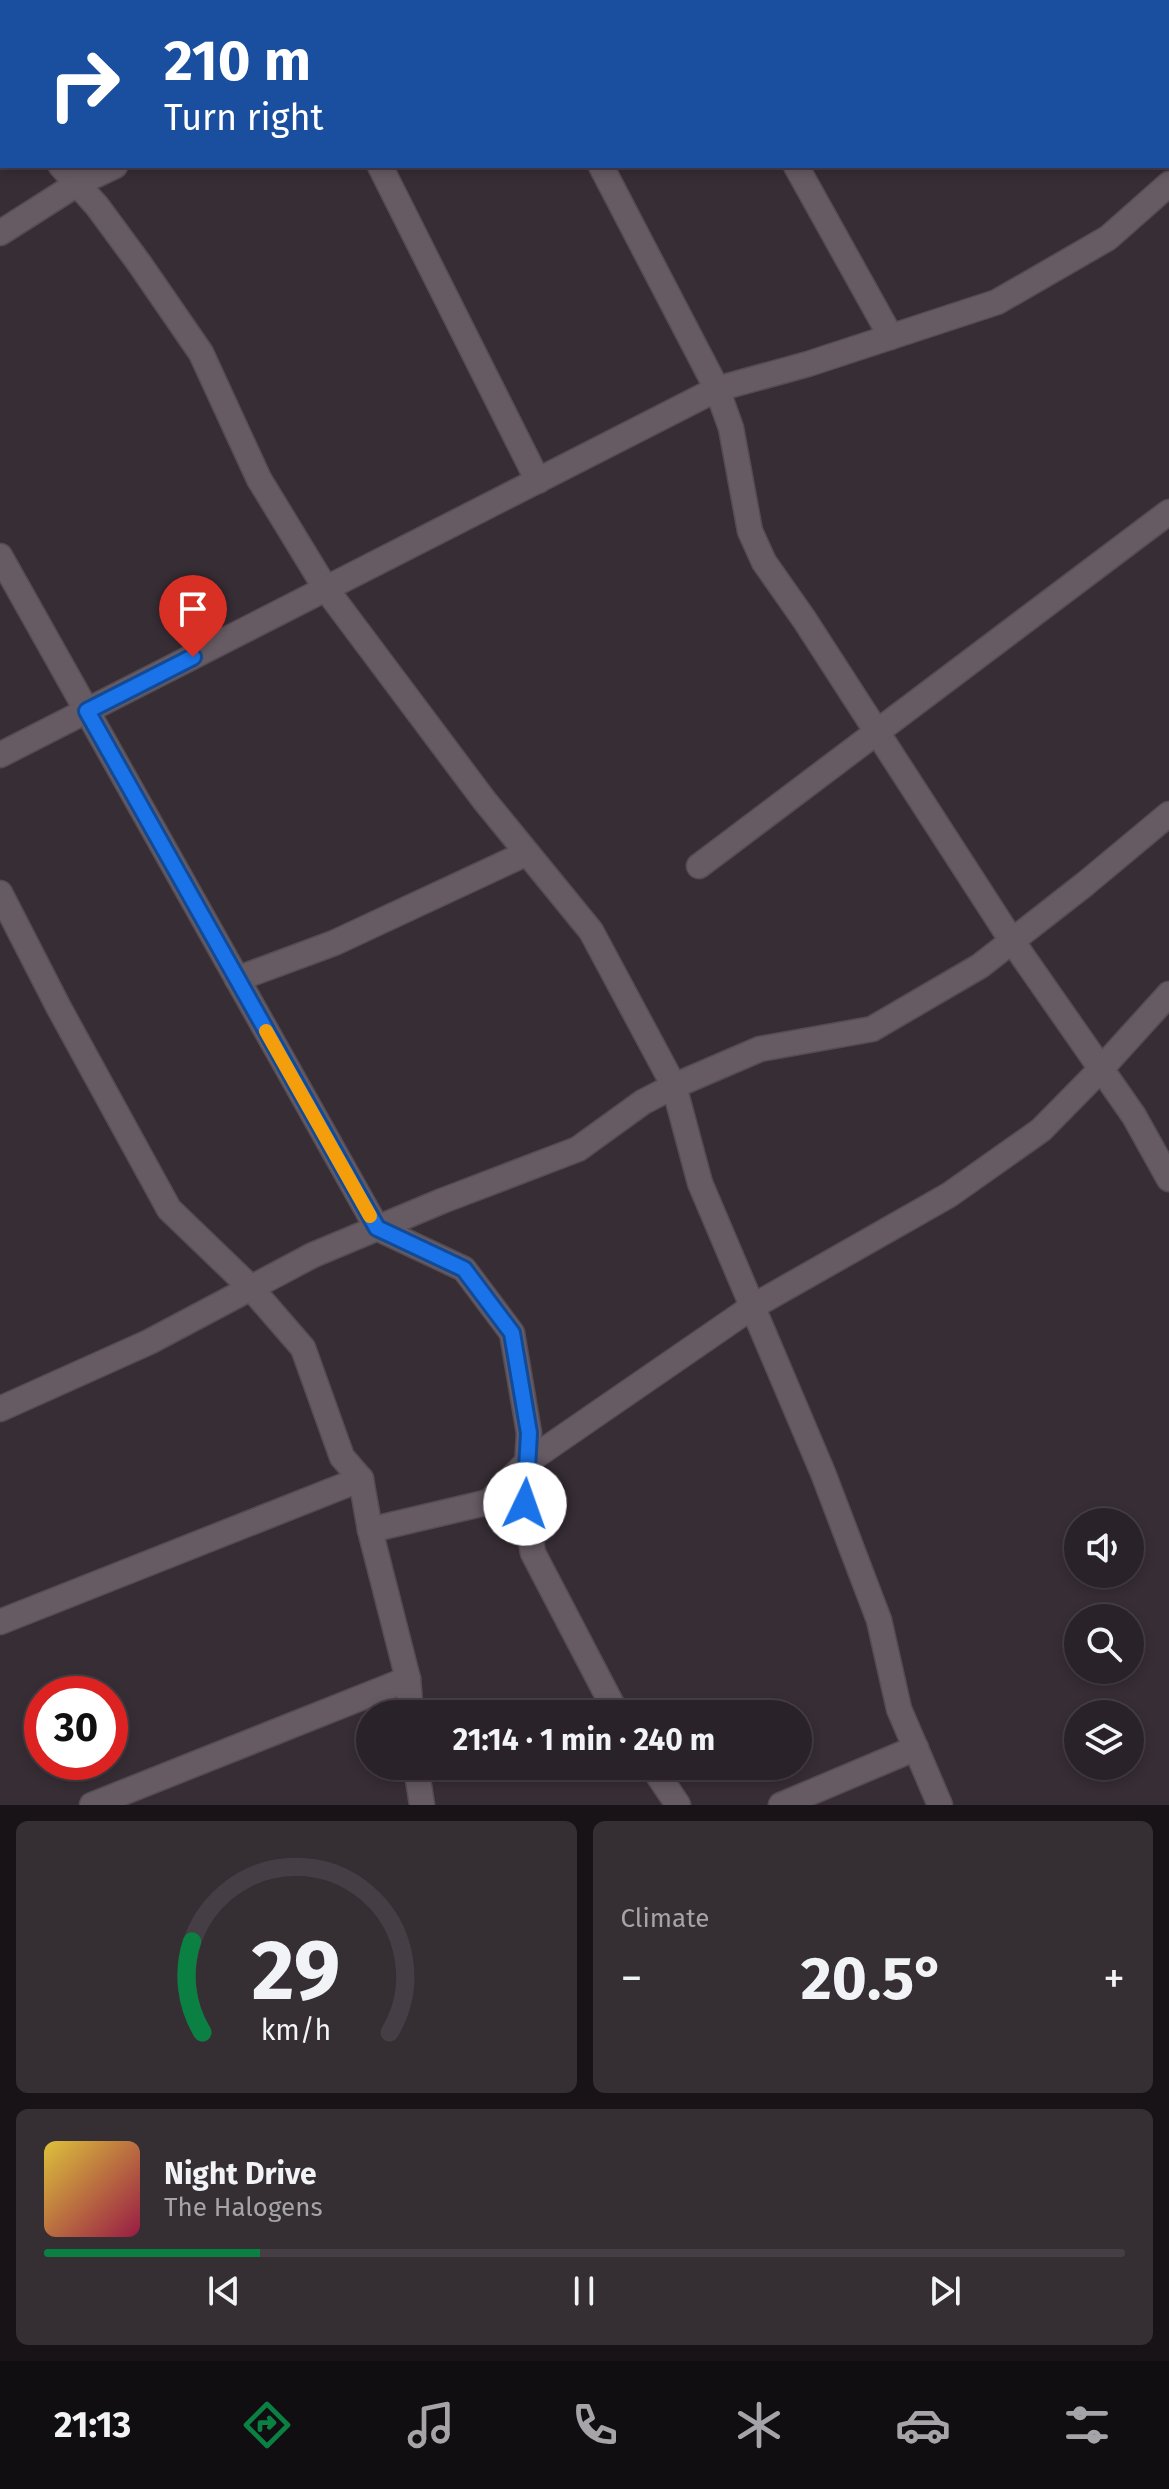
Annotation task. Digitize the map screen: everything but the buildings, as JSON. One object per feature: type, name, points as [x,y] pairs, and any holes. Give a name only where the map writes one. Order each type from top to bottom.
[{"type":"street","points":[[0,233],[69,175],[105,168]]},
{"type":"street","points":[[381,168],[538,481]]},
{"type":"street","points":[[602,168],[717,389],[731,428],[750,531],[764,562],[1012,941],[1134,1116],[1169,1179]]},
{"type":"street","points":[[797,168],[891,337]]},
{"type":"street","points":[[69,175],[97,206],[201,353],[259,479],[326,589],[484,800],[591,931],[674,1086],[700,1183],[823,1473],[879,1620],[899,1709],[940,1805]]},
{"type":"street","points":[[0,755],[717,389],[997,302],[1108,238],[1169,184]]},
{"type":"street","points":[[699,866],[1169,512]]},
{"type":"street","points":[[0,556],[377,1228],[464,1269],[512,1333],[529,1433],[525,1504],[533,1553],[610,1700]]},
{"type":"street","points":[[0,1409],[149,1342],[313,1255],[578,1149],[643,1102],[674,1086],[760,1049],[872,1029],[980,966],[1169,814]]},
{"type":"street","points":[[237,979],[334,943],[527,853]]},
{"type":"street","points":[[0,893],[169,1209],[251,1288],[303,1348],[342,1457],[361,1479],[370,1530],[408,1679],[410,1700]]},
{"type":"street","points":[[370,1530],[489,1502],[527,1462],[752,1307],[949,1195],[1041,1130],[1169,994]]},
{"type":"street","points":[[0,1622],[361,1479]]},
{"type":"street","points":[[92,1805],[408,1679]]},
{"type":"street","points":[[781,1805],[916,1748]]},
{"type":"street","points":[[418,1780],[422,1805]]},
{"type":"street","points":[[661,1780],[678,1805]]},
{"type":"slow traffic","points":[[266,1031],[370,1216]]},
{"type":"route","points":[[193,657],[87,711],[377,1228],[464,1269],[512,1333],[529,1433],[525,1504]]}]
